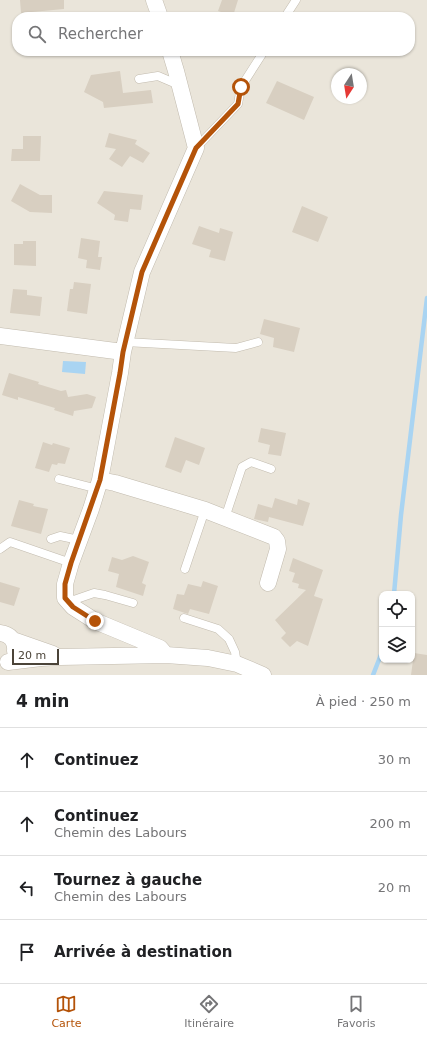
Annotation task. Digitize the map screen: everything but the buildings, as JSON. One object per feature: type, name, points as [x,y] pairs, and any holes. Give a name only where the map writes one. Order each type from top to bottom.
[{"type":"street","points":[[154,0],[158,12]]},
{"type":"street","points":[[166,655],[160,648],[95,621],[73,607],[65,598],[65,584],[99,484],[124,347],[142,272],[196,148],[171,56]]},
{"type":"street","points":[[0,336],[124,347]]},
{"type":"street","points":[[99,484],[114,483],[205,510],[274,536],[278,549],[268,584]]},
{"type":"street","points":[[7,637],[60,657]]},
{"type":"street","points":[[4,663],[14,655],[15,645],[7,637]]},
{"type":"street","points":[[4,663],[60,657],[166,655],[208,658],[237,664],[263,675]]},
{"type":"lane","points":[[288,12],[296,0]]},
{"type":"lane","points":[[196,148],[238,104],[241,87],[261,56]]},
{"type":"lane","points":[[139,79],[158,76],[180,86]]},
{"type":"lane","points":[[124,347],[236,348],[258,342]]},
{"type":"lane","points":[[225,518],[242,468],[251,462],[271,469]]},
{"type":"lane","points":[[59,479],[99,484]]},
{"type":"lane","points":[[185,569],[205,510]]},
{"type":"lane","points":[[50,539],[60,536],[79,540]]},
{"type":"lane","points":[[0,549],[10,542],[71,563]]},
{"type":"lane","points":[[68,602],[94,593],[133,603]]},
{"type":"lane","points":[[184,618],[218,629],[229,639],[235,652],[237,664]]},
{"type":"shaded area","points":[[0,0],[427,0],[427,675],[0,675]]},
{"type":"water","points":[[63,361],[86,362],[85,374],[62,372]]},
{"type":"waterway","points":[[394,591],[401,515],[427,298]]},
{"type":"waterway","points":[[373,675],[379,660]]},
{"type":"route","points":[[95,621],[73,607],[65,598],[65,584],[71,563],[91,509],[104,464],[128,326],[142,272],[196,148],[238,104],[241,87]]}]
